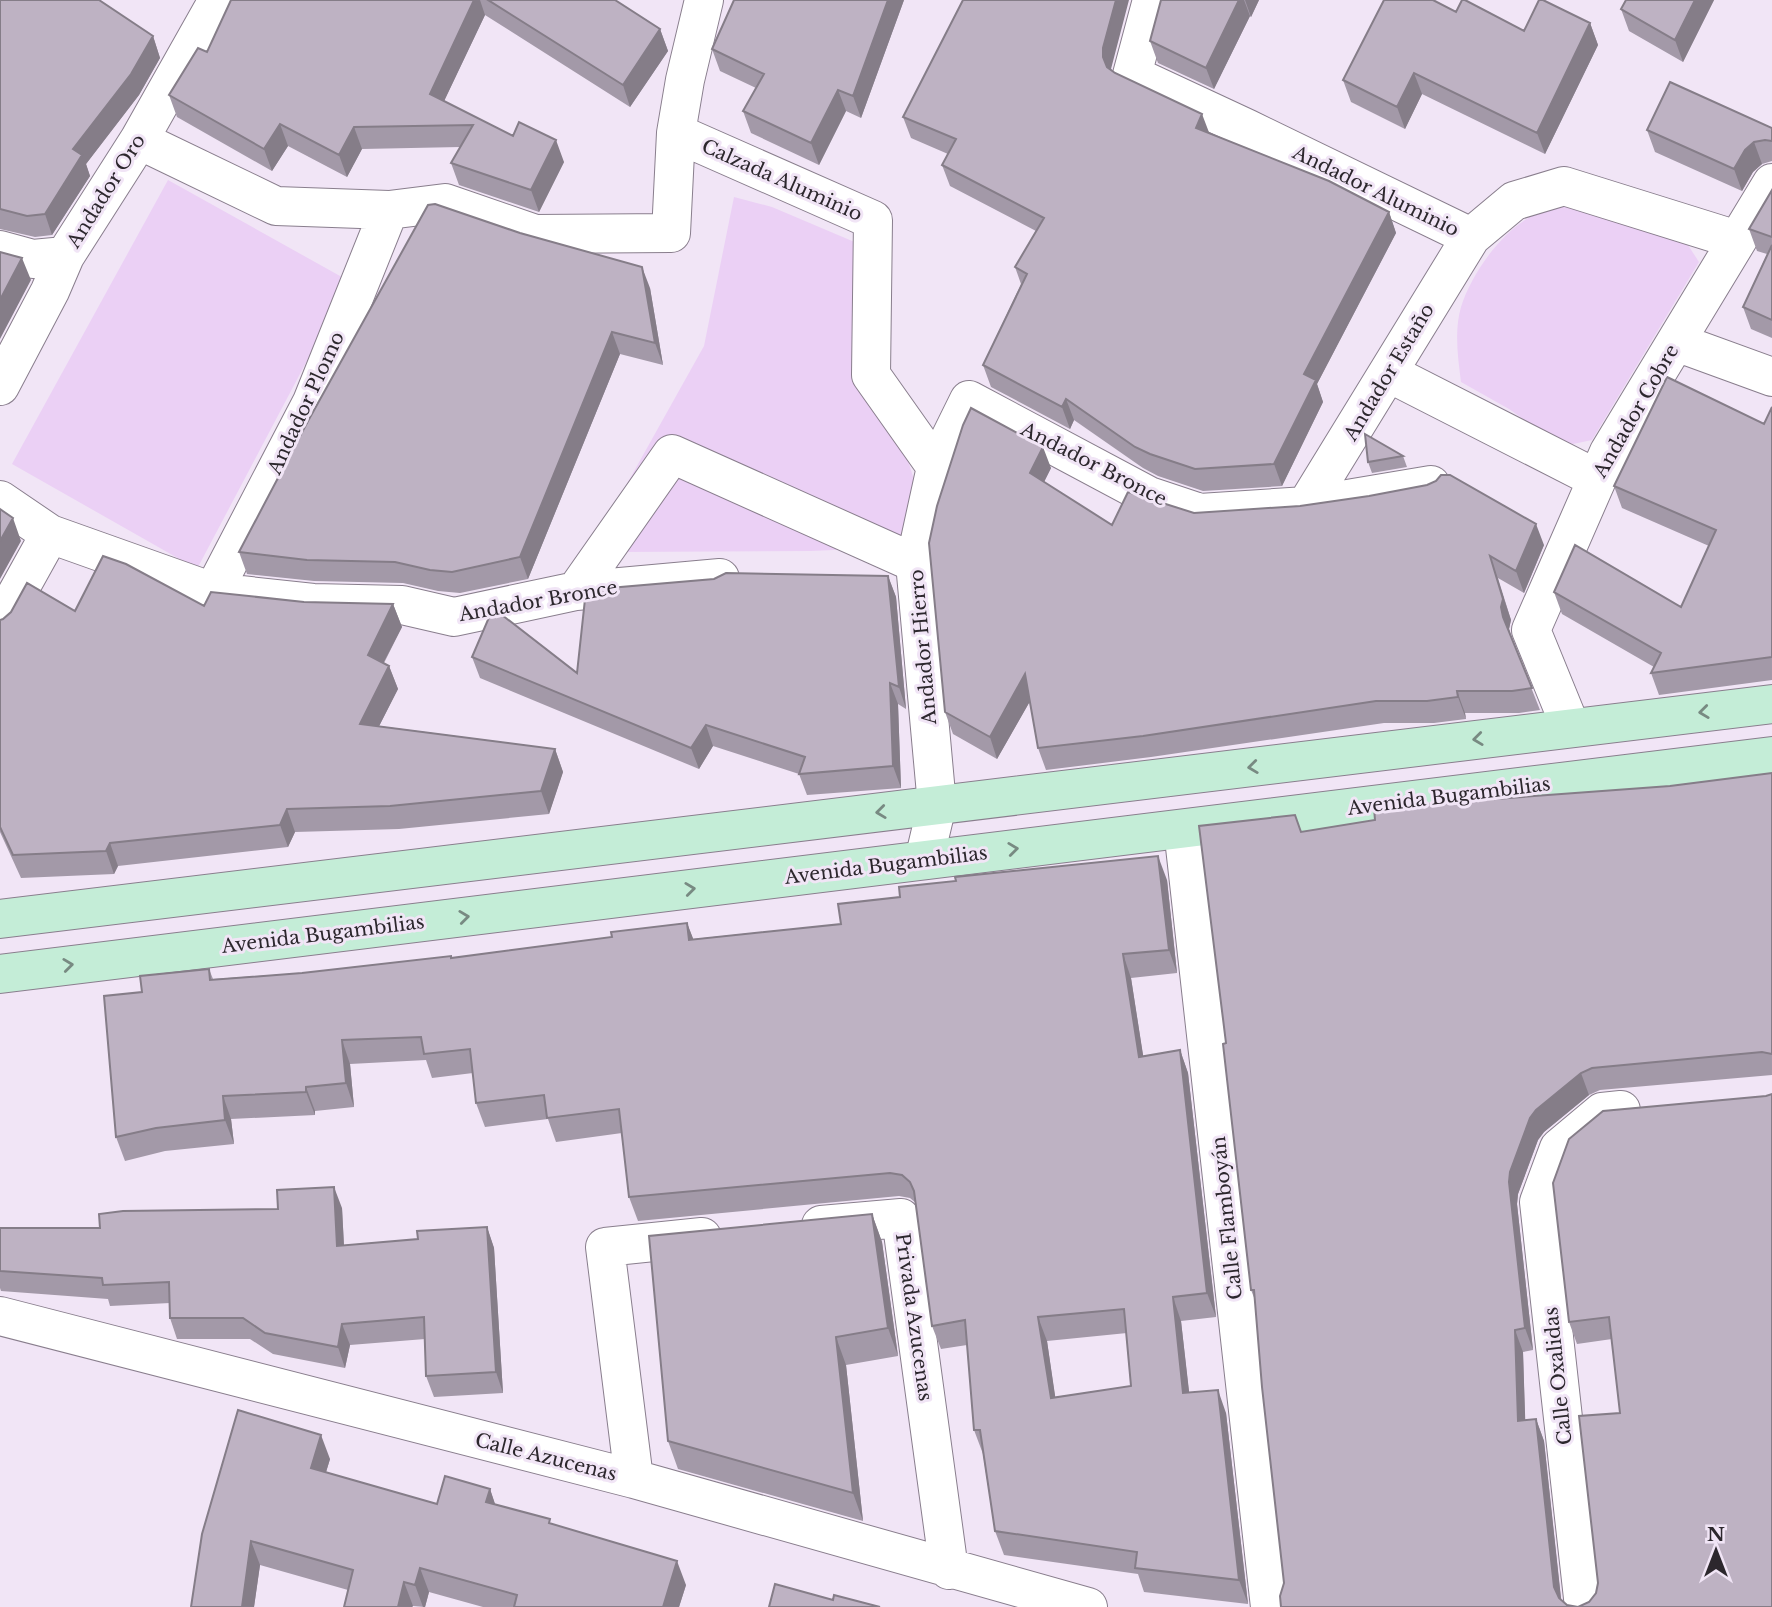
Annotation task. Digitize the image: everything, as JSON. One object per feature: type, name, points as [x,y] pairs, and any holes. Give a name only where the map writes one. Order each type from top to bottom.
[{"type":"main road","points":[[0,919],[1772,704]]},
{"type":"main road","name":"Avenida Bugambilias","points":[[0,974],[1772,756]]},
{"type":"street","name":"Andador Oro","points":[[0,386],[50,291],[65,256],[139,140],[218,0]]},
{"type":"street","points":[[139,140],[276,206],[389,210],[445,203],[535,234],[671,233],[676,133],[685,80],[704,0]]},
{"type":"street","name":"Andador Aluminio","points":[[1152,0],[1132,75],[1471,237],[1514,201],[1564,186],[1737,240]]},
{"type":"street","name":"Calzada Aluminio","points":[[676,133],[873,220],[871,375],[936,467]]},
{"type":"street","name":"Andador Cobre","points":[[1571,728],[1531,630],[1609,452],[1772,183]]},
{"type":"street","name":"Andador Plomo","points":[[213,592],[312,402],[389,210]]},
{"type":"street","name":"Andador Estaño","points":[[1306,506],[1471,237]]},
{"type":"street","points":[[0,250],[33,259],[65,256]]},
{"type":"street","points":[[1676,342],[1772,377]]},
{"type":"street","points":[[1389,373],[1597,479]]},
{"type":"street","name":"Andador Hierro","points":[[924,860],[937,805],[915,563],[936,467],[969,400]]},
{"type":"street","name":"Andador Bronce","points":[[969,400],[1149,496],[1200,513],[1306,506],[1431,485]]},
{"type":"street","points":[[576,591],[672,454],[915,563]]},
{"type":"street","name":"Andador Bronce","points":[[0,500],[50,534],[213,592],[313,603],[402,605],[454,617],[576,591],[720,578]]},
{"type":"street","points":[[0,624],[50,534]]},
{"type":"street","name":"Calle Flamboyán","points":[[1183,829],[1270,1607]]},
{"type":"street","name":"Calle Oxalidas","points":[[1584,1607],[1539,1202],[1559,1148],[1602,1112],[1654,1107]]},
{"type":"street","name":"Privada Azucenas","points":[[793,1228],[901,1218],[949,1570]]},
{"type":"street","points":[[635,1479],[605,1247],[739,1234]]},
{"type":"street","name":"Calle Azucenas","points":[[0,1316],[635,1479],[949,1570],[1088,1607]]},
{"type":"shaded area","points":[[168,180],[349,281],[197,569],[12,464]]},
{"type":"shaded area","points":[[734,197],[772,207],[871,249],[866,364],[904,448],[923,508],[902,547],[811,551],[620,552],[616,529],[628,482],[704,346]]},
{"type":"shaded area","points":[[1585,205],[1686,242],[1699,262],[1592,440],[1573,444],[1556,442],[1509,409],[1461,382],[1457,335],[1461,307],[1474,277],[1506,236],[1519,224],[1547,209]]},
{"type":"building","points":[[0,0],[99,0],[153,36],[131,74],[73,149],[82,155],[45,214],[27,216],[0,209]]},
{"type":"building","points":[[231,0],[474,0],[430,94],[513,136],[519,122],[556,140],[531,190],[451,163],[473,125],[354,127],[339,155],[280,124],[264,149],[169,95],[198,48],[207,52]]},
{"type":"building","points":[[488,0],[615,0],[660,29],[623,85]]},
{"type":"building","points":[[734,0],[888,0],[853,96],[838,90],[811,143],[743,111],[764,74],[712,49]]},
{"type":"building","points":[[963,0],[1116,0],[1103,48],[1107,67],[1202,114],[1196,128],[1329,181],[1389,212],[1304,374],[1316,380],[1274,464],[1195,469],[1150,454],[1135,447],[1066,399],[1062,407],[983,365],[1027,274],[1015,267],[1044,218],[942,165],[956,139],[903,117]]},
{"type":"building","points":[[1161,0],[1239,0],[1206,68],[1150,41]]},
{"type":"building","points":[[1384,0],[1433,0],[1456,12],[1462,0],[1465,0],[1524,31],[1539,0],[1543,0],[1590,23],[1537,133],[1414,73],[1397,107],[1343,80]]},
{"type":"building","points":[[1626,0],[1695,0],[1675,40],[1621,9]]},
{"type":"building","points":[[1670,82],[1772,128],[1772,141],[1754,142],[1745,150],[1734,169],[1647,130]]},
{"type":"building","points":[[1772,190],[1772,237],[1749,229]]},
{"type":"building","points":[[435,204],[520,233],[642,267],[655,343],[612,332],[520,557],[452,572],[395,562],[307,560],[239,552],[428,205]]},
{"type":"building","points":[[1772,245],[1772,320],[1743,307]]},
{"type":"building","points":[[0,252],[22,258],[0,300]]},
{"type":"building","points":[[1667,377],[1764,424],[1772,407],[1772,657],[1651,673],[1661,653],[1554,592],[1575,545],[1681,607],[1716,530],[1614,486]]},
{"type":"building","points":[[971,408],[1043,447],[1030,473],[1112,525],[1128,492],[1194,513],[1300,506],[1369,496],[1427,485],[1441,475],[1450,475],[1536,524],[1516,571],[1490,556],[1503,599],[1503,617],[1532,688],[1512,691],[1457,691],[1458,697],[1427,701],[1376,701],[1143,736],[1038,748],[1025,674],[990,737],[945,712],[929,543],[937,506]]},
{"type":"building","points":[[1365,434],[1403,456],[1368,462]]},
{"type":"building","points":[[0,509],[13,518],[0,541]]},
{"type":"building","points":[[103,556],[126,564],[204,606],[211,592],[304,602],[393,604],[368,655],[389,666],[360,724],[555,749],[541,791],[390,806],[287,809],[280,825],[110,843],[106,851],[13,855],[0,827],[0,620],[11,612],[27,583],[75,611]]},
{"type":"building","points":[[726,573],[888,576],[899,687],[890,683],[893,766],[799,774],[805,757],[706,725],[691,748],[472,657],[493,608],[577,673],[586,590],[714,579]]},
{"type":"building","points":[[1772,773],[1772,1054],[1762,1052],[1592,1068],[1581,1073],[1536,1110],[1530,1118],[1510,1172],[1525,1328],[1515,1330],[1518,1421],[1536,1419],[1554,1587],[1559,1598],[1567,1605],[1578,1607],[1281,1607],[1280,1596],[1284,1583],[1254,1290],[1251,1290],[1223,1044],[1226,1043],[1199,826],[1295,815],[1301,832],[1375,820],[1374,808],[1670,786]]},
{"type":"building","points":[[1158,856],[1169,950],[1123,954],[1139,1057],[1180,1050],[1207,1293],[1173,1297],[1183,1393],[1218,1390],[1239,1580],[1135,1568],[1137,1552],[995,1531],[980,1430],[974,1430],[965,1320],[932,1326],[914,1191],[910,1182],[902,1175],[890,1173],[629,1197],[619,1109],[547,1118],[544,1095],[476,1103],[470,1049],[424,1054],[421,1037],[342,1040],[346,1083],[306,1087],[306,1092],[223,1096],[225,1120],[156,1128],[116,1137],[104,996],[142,992],[140,976],[209,969],[210,980],[302,973],[451,958],[612,937],[611,932],[687,923],[689,940],[841,924],[838,904],[900,897],[899,887],[956,881],[955,877]],"holes":[[[1124,1309],[1131,1386],[1051,1398],[1038,1317]]]},
{"type":"building","points":[[1772,1094],[1772,1607],[1578,1607],[1589,1602],[1596,1593],[1598,1583],[1579,1416],[1620,1413],[1609,1317],[1569,1322],[1553,1183],[1569,1139],[1603,1111]]},
{"type":"building","points":[[334,1187],[337,1246],[418,1239],[417,1231],[487,1227],[496,1372],[426,1376],[424,1317],[342,1324],[338,1347],[265,1333],[243,1318],[170,1318],[169,1282],[103,1285],[102,1278],[0,1271],[0,1228],[100,1228],[99,1214],[123,1211],[278,1209],[277,1190]]},
{"type":"building","points":[[872,1214],[888,1328],[836,1337],[853,1493],[668,1441],[649,1236]]},
{"type":"building","points":[[238,1410],[321,1435],[311,1468],[437,1504],[445,1476],[490,1489],[486,1502],[550,1519],[549,1523],[677,1561],[663,1607],[514,1607],[517,1595],[420,1568],[415,1585],[404,1582],[398,1607],[344,1607],[353,1570],[251,1541],[242,1607],[191,1607],[202,1534]]},
{"type":"building","points":[[775,1584],[833,1600],[834,1595],[880,1607],[769,1607]]}]
